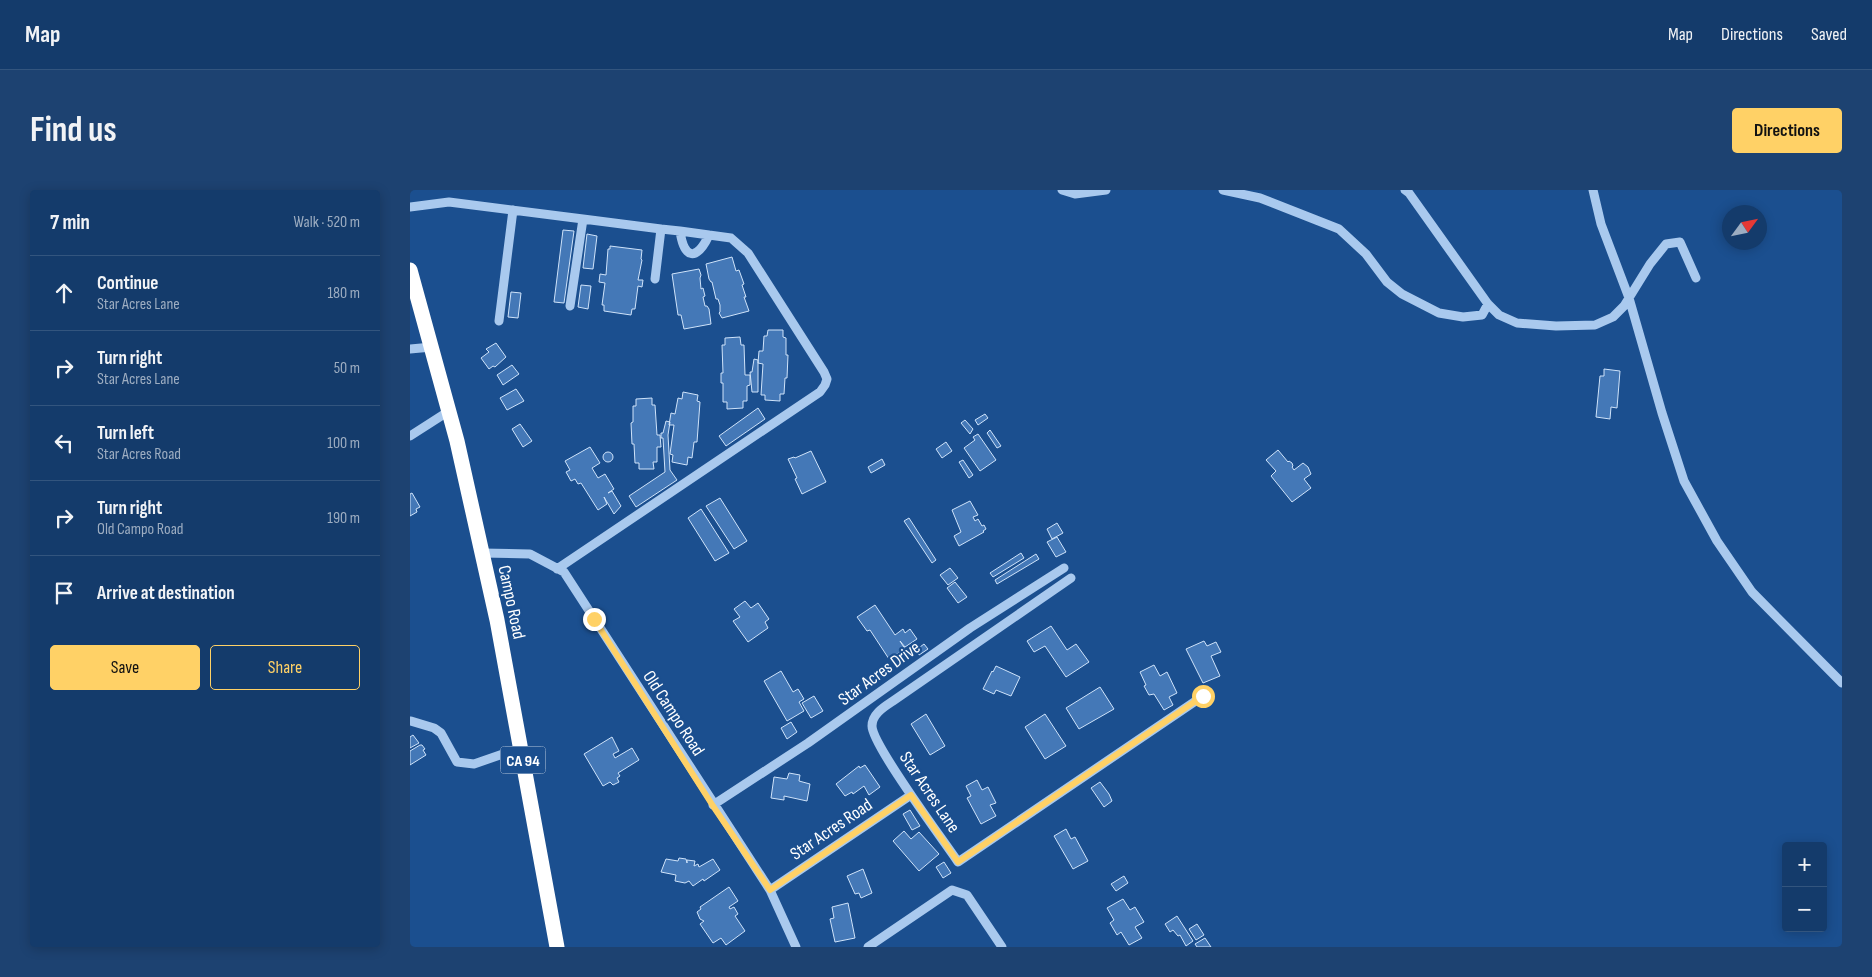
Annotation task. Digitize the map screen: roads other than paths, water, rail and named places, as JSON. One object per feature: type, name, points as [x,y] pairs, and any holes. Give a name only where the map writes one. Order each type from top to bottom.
[{"type":"highway","name":"Campo Road","points":[[410,270],[449,411],[497,620],[557,947]]},
{"type":"street","points":[[1062,190],[1075,194],[1106,190]]},
{"type":"street","points":[[1224,190],[1260,198],[1340,229],[1366,254],[1387,282],[1402,294],[1439,313],[1463,317],[1482,315],[1488,304]]},
{"type":"street","points":[[1405,190],[1488,304],[1499,315],[1518,323],[1556,326],[1596,325],[1614,317],[1624,306],[1650,264],[1666,244],[1680,242],[1696,278]]},
{"type":"street","points":[[1593,190],[1601,224],[1629,298],[1684,481],[1717,541],[1752,592],[1842,683]]},
{"type":"street","points":[[410,206],[450,202],[731,238],[738,242],[748,253],[827,379],[820,392],[558,569]]},
{"type":"street","points":[[499,321],[514,210]]},
{"type":"street","points":[[570,306],[583,219]]},
{"type":"street","points":[[655,279],[661,229]]},
{"type":"street","points":[[680,231],[686,250],[691,253],[697,253],[703,248],[708,235]]},
{"type":"street","points":[[410,349],[432,347]]},
{"type":"street","points":[[410,436],[449,411]]},
{"type":"street","name":"Old Campo Road","points":[[482,553],[530,554],[564,572],[713,806],[770,890],[796,947]]},
{"type":"street","name":"Star Acres Drive","points":[[713,806],[808,743],[970,628],[1064,568]]},
{"type":"street","name":"Star Acres Lane","points":[[1071,578],[880,710],[872,721],[872,729],[878,742],[911,795],[958,862],[1203,696]]},
{"type":"street","points":[[411,721],[434,728],[440,733],[457,762],[474,764],[520,748]]},
{"type":"street","name":"Star Acres Road","points":[[770,890],[911,795]]},
{"type":"street","points":[[868,947],[952,890],[967,895],[1002,947]]}]
